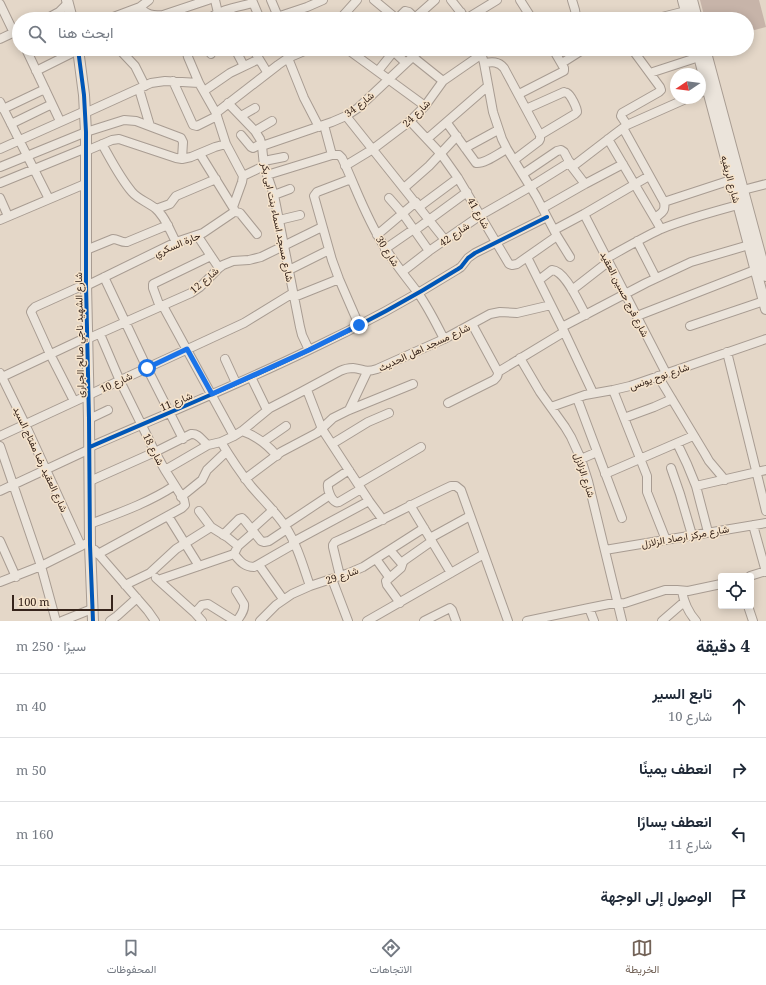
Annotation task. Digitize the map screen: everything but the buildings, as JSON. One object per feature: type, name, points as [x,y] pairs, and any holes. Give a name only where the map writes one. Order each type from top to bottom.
[{"type":"street","points":[[129,12],[140,7],[149,0]]},
{"type":"street","points":[[173,12],[208,0]]},
{"type":"street","points":[[215,0],[217,12]]},
{"type":"street","points":[[271,0],[276,12]]},
{"type":"street","points":[[286,12],[323,0]]},
{"type":"street","points":[[348,12],[357,0]]},
{"type":"street","points":[[374,0],[389,12]]},
{"type":"street","points":[[422,12],[435,0]]},
{"type":"street","points":[[451,0],[461,12]]},
{"type":"street","points":[[477,12],[497,0]]},
{"type":"street","points":[[520,0],[528,12]]},
{"type":"street","points":[[572,0],[576,12]]},
{"type":"street","points":[[683,0],[686,12]]},
{"type":"street","points":[[692,0],[695,12]]},
{"type":"street","points":[[59,12],[68,2]]},
{"type":"street","points":[[68,2],[70,12]]},
{"type":"street","points":[[225,12],[252,2],[257,12]]},
{"type":"street","points":[[0,4],[12,24]]},
{"type":"street","points":[[140,7],[144,12]]},
{"type":"street","points":[[0,39],[12,34]]},
{"type":"street","points":[[29,56],[60,122]]},
{"type":"street","points":[[36,71],[65,56]]},
{"type":"street","name":"شارع الشهيد ناجي صالح الجرارى","points":[[79,56],[86,132],[86,285],[90,448],[90,524],[87,544],[93,621]]},
{"type":"street","points":[[126,56],[135,66],[142,87],[150,126]]},
{"type":"street","points":[[189,56],[199,83],[216,114],[226,144],[242,176],[242,182],[235,209]]},
{"type":"street","points":[[239,56],[244,66]]},
{"type":"street","points":[[257,56],[267,72]]},
{"type":"street","points":[[172,81],[193,125],[195,126],[216,114],[267,72],[291,56]]},
{"type":"street","points":[[361,56],[425,106]]},
{"type":"street","points":[[378,71],[388,56]]},
{"type":"street","points":[[398,56],[406,63]]},
{"type":"street","name":"شارع 24","points":[[344,162],[373,149],[410,121],[425,106],[443,81],[475,56]]},
{"type":"street","points":[[482,56],[498,130],[543,208],[555,233],[570,257]]},
{"type":"street","points":[[519,94],[563,72],[565,69],[558,56]]},
{"type":"street","points":[[562,63],[573,56]]},
{"type":"street","points":[[637,56],[661,89],[622,113],[620,116],[649,176],[664,202],[664,211],[655,218]]},
{"type":"street","points":[[650,73],[690,56]]},
{"type":"street","name":"شارع الريفيه","points":[[701,56],[707,86],[749,245],[766,276]]},
{"type":"street","points":[[413,57],[443,81]]},
{"type":"street","name":"شارع 34","points":[[262,145],[322,126],[346,116],[358,108],[413,57]]},
{"type":"street","points":[[288,58],[304,98],[322,126],[332,155]]},
{"type":"street","points":[[204,91],[244,66],[259,59]]},
{"type":"street","points":[[484,62],[495,62],[502,65],[507,71],[540,135],[539,141],[514,160]]},
{"type":"street","points":[[0,149],[142,87],[158,82],[172,81],[199,83]]},
{"type":"street","points":[[427,139],[488,86]]},
{"type":"street","name":"شارع الريفيه","points":[[707,86],[743,190],[761,265],[765,305]]},
{"type":"street","points":[[45,89],[1,105],[49,199]]},
{"type":"street","points":[[526,109],[564,92],[568,93],[577,112],[540,135]]},
{"type":"street","name":"شارع مسجد اسماء بنت ابى بكر","points":[[228,103],[255,131],[262,145],[264,163],[274,195],[301,331],[309,350]]},
{"type":"street","points":[[11,124],[52,104]]},
{"type":"street","name":"شارع 42","points":[[402,272],[481,215],[571,164],[625,127],[675,104]]},
{"type":"street","points":[[241,116],[255,108]]},
{"type":"street","points":[[346,116],[445,240]]},
{"type":"street","points":[[0,167],[86,132],[124,120],[136,121],[182,139],[182,158]]},
{"type":"street","points":[[255,131],[272,121]]},
{"type":"street","name":"شارع 41","points":[[410,121],[441,154],[458,178],[510,265],[517,264],[555,233],[584,214],[649,176]]},
{"type":"street","points":[[447,122],[474,161],[478,164],[507,148]]},
{"type":"street","points":[[465,148],[498,130]]},
{"type":"street","points":[[241,135],[253,148],[262,145]]},
{"type":"street","points":[[404,188],[417,178],[457,136]]},
{"type":"street","points":[[0,183],[112,140],[119,139],[176,158],[191,157],[226,144]]},
{"type":"street","points":[[608,139],[661,230]]},
{"type":"street","points":[[102,144],[132,191],[141,200],[156,209],[168,225],[176,242]]},
{"type":"street","points":[[522,174],[561,150],[564,152],[585,184]]},
{"type":"street","points":[[200,154],[235,209],[258,234]]},
{"type":"street","points":[[267,175],[332,155],[339,156],[344,162]]},
{"type":"street","points":[[242,176],[264,163],[284,157]]},
{"type":"street","name":"شارع 30","points":[[344,162],[363,208],[377,235],[418,293],[444,338]]},
{"type":"street","points":[[543,208],[623,164]]},
{"type":"street","points":[[377,235],[403,214],[458,178]]},
{"type":"street","points":[[156,209],[170,204],[176,196],[216,179]]},
{"type":"street","points":[[351,179],[317,192],[314,194],[314,198],[328,250],[359,325]]},
{"type":"street","points":[[664,202],[731,180]]},
{"type":"street","points":[[0,198],[4,218],[85,184]]},
{"type":"street","points":[[743,190],[766,184]]},
{"type":"street","points":[[274,195],[290,190]]},
{"type":"street","points":[[385,248],[430,220],[467,192]]},
{"type":"street","points":[[389,198],[415,229],[430,251]]},
{"type":"street","points":[[572,290],[608,260],[637,242],[661,230],[696,216],[738,205]]},
{"type":"street","name":"حارة السكري","points":[[50,354],[31,312],[35,306],[104,277],[176,242],[208,230],[234,212],[235,209]]},
{"type":"street","name":"شارع فرج حسين العقيد","points":[[584,214],[666,373]]},
{"type":"street","points":[[279,220],[300,215]]},
{"type":"street","name":"شارع 11","points":[[0,491],[90,448],[236,384],[359,325],[458,269],[471,256],[547,217]]},
{"type":"street","points":[[86,250],[112,239],[125,243],[168,225]]},
{"type":"street","name":"شارع 12","points":[[1,375],[126,323],[196,290],[219,268],[228,262],[249,260],[260,257],[322,227]]},
{"type":"street","points":[[197,235],[219,268]]},
{"type":"street","points":[[637,242],[656,278]]},
{"type":"street","points":[[498,372],[586,315],[656,278],[701,258],[749,245]]},
{"type":"street","points":[[289,270],[328,250]]},
{"type":"street","points":[[211,256],[153,284],[153,288],[234,436]]},
{"type":"street","points":[[527,257],[594,393]]},
{"type":"street","points":[[637,316],[761,265]]},
{"type":"street","points":[[539,280],[550,271],[554,270],[561,274],[586,315]]},
{"type":"street","points":[[104,277],[182,439]]},
{"type":"street","name":"شارع 10","points":[[0,436],[244,323],[294,295],[339,279]]},
{"type":"street","name":"شارع مسجد اهل الحديث","points":[[165,470],[208,445],[221,442],[234,436],[274,405],[307,390],[340,371],[352,368],[367,372],[377,369],[444,338],[486,316],[495,313],[517,313],[551,305]]},
{"type":"street","points":[[690,326],[765,305]]},
{"type":"street","points":[[448,403],[494,380],[498,375],[498,372],[472,324]]},
{"type":"street","name":"شارع 18","points":[[100,334],[141,425],[181,497]]},
{"type":"street","name":"شارع نوح يونس","points":[[551,407],[594,393],[630,386],[766,339]]},
{"type":"street","points":[[727,352],[766,511]]},
{"type":"street","points":[[50,354],[74,401]]},
{"type":"street","name":"شارع الزلازل","points":[[520,358],[540,392],[570,437],[581,459],[588,481],[622,621]]},
{"type":"street","points":[[225,359],[236,384]]},
{"type":"street","points":[[349,410],[367,372]]},
{"type":"street","name":"شارع العقيد رضا مفتاح السيد","points":[[1,375],[46,470],[87,544],[98,554],[137,598],[155,621]]},
{"type":"street","points":[[658,376],[693,436],[725,480]]},
{"type":"street","points":[[251,377],[267,410]]},
{"type":"street","points":[[245,479],[287,449],[317,433],[333,418],[413,384]]},
{"type":"street","points":[[307,390],[322,429],[383,520]]},
{"type":"street","points":[[613,390],[647,476],[647,492],[666,540]]},
{"type":"street","points":[[577,398],[622,518]]},
{"type":"street","points":[[624,418],[672,399]]},
{"type":"street","points":[[89,419],[108,410]]},
{"type":"street","points":[[332,444],[368,422],[389,413]]},
{"type":"street","points":[[263,442],[286,426]]},
{"type":"street","points":[[242,431],[251,434],[263,442],[277,456]]},
{"type":"street","points":[[90,481],[192,434],[196,434],[208,445]]},
{"type":"street","points":[[605,474],[693,436]]},
{"type":"street","points":[[221,442],[226,452],[245,479],[286,527],[294,543],[310,586]]},
{"type":"street","points":[[677,443],[696,486],[708,532]]},
{"type":"street","points":[[0,446],[41,566],[56,621]]},
{"type":"street","points":[[349,470],[328,484],[330,494],[336,502],[339,502],[359,486],[421,446]]},
{"type":"street","points":[[98,554],[184,507],[185,502],[181,497],[202,480],[207,470],[226,452]]},
{"type":"street","points":[[581,459],[597,452]]},
{"type":"street","points":[[671,468],[692,535]]},
{"type":"street","points":[[696,486],[766,470]]},
{"type":"street","points":[[90,524],[143,504],[174,486]]},
{"type":"street","points":[[348,621],[336,577],[333,543],[383,520],[410,505],[454,486],[459,487],[461,490],[508,621]]},
{"type":"street","points":[[223,535],[239,519],[242,518],[261,541],[266,542],[330,494]]},
{"type":"street","points":[[234,554],[246,566],[254,567],[369,500]]},
{"type":"street","points":[[410,505],[451,573]]},
{"type":"street","points":[[158,580],[234,554],[238,546],[273,510]]},
{"type":"street","points":[[199,511],[211,527],[238,546]]},
{"type":"street","points":[[168,516],[199,566]]},
{"type":"street","points":[[400,603],[386,583],[389,577],[401,568],[405,560],[431,540],[470,516]]},
{"type":"street","name":"شارع مركز ارصاد الزلازل","points":[[605,550],[766,523]]},
{"type":"street","points":[[753,525],[766,572],[754,575]]},
{"type":"street","points":[[125,585],[150,573],[171,553],[211,527]]},
{"type":"street","name":"شارع 29","points":[[260,621],[283,599],[310,586],[356,571],[376,560],[424,528]]},
{"type":"street","points":[[0,541],[16,577]]},
{"type":"street","points":[[0,582],[16,577],[87,544]]},
{"type":"street","points":[[390,550],[402,564]]},
{"type":"street","points":[[367,621],[484,554]]},
{"type":"street","points":[[376,560],[389,577]]},
{"type":"street","points":[[259,564],[283,599]]},
{"type":"street","points":[[150,573],[202,621]]},
{"type":"street","points":[[527,621],[609,604],[625,603],[665,590],[693,591],[718,585]]},
{"type":"street","points":[[195,613],[202,605],[208,604],[236,621],[245,607],[236,591]]},
{"type":"street","points":[[682,591],[684,602],[696,621]]},
{"type":"street","points":[[110,621],[123,612],[137,598]]},
{"type":"street","points":[[662,621],[684,602]]},
{"type":"street","points":[[424,621],[450,608],[456,621]]},
{"type":"street","points":[[589,608],[594,621]]},
{"type":"street","points":[[62,621],[92,609]]},
{"type":"street","points":[[749,609],[753,621]]},
{"type":"street","points":[[382,613],[386,621]]},
{"type":"cycle path","points":[[79,56],[84,95],[86,132],[86,284],[90,545],[93,621]]},
{"type":"cycle path","points":[[90,447],[282,363],[385,312],[461,267],[468,258],[475,253],[547,217]]},
{"type":"route","points":[[147,368],[187,349],[212,394],[309,350],[359,325]]}]
